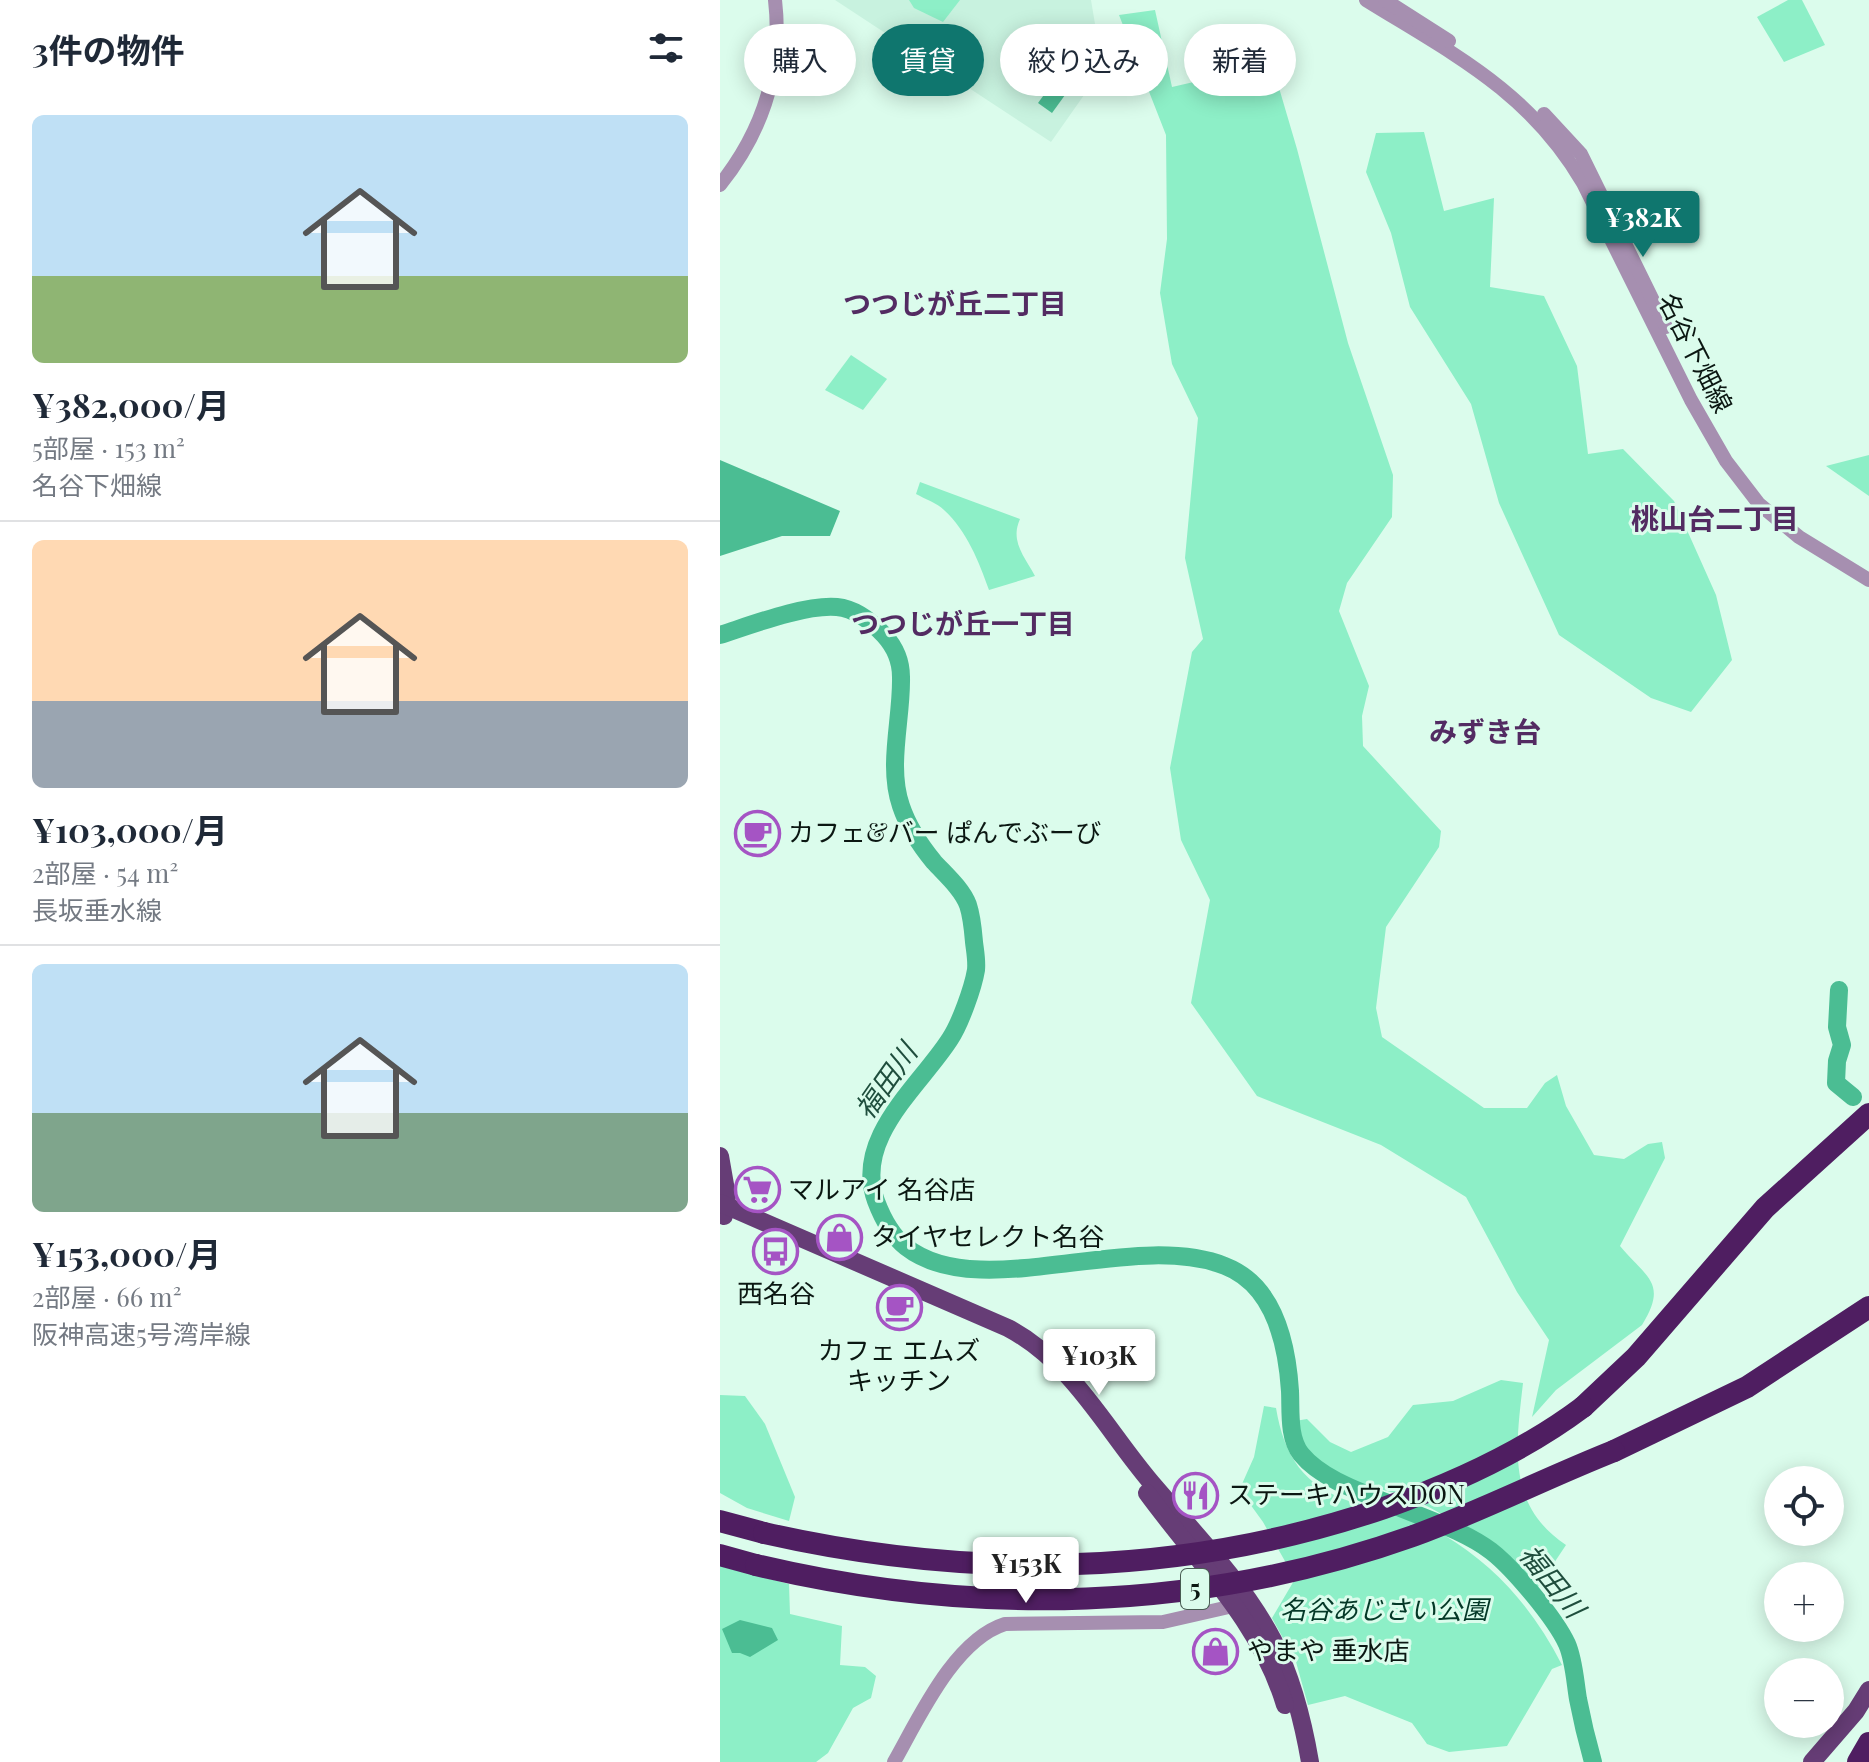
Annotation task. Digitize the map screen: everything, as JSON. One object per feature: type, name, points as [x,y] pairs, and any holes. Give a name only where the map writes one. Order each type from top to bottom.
[{"type":"highway","name":"5","points":[[720,1521],[764,1533],[886,1556],[1023,1566],[1119,1563],[1210,1553],[1307,1532],[1403,1501],[1514,1453],[1583,1407],[1636,1357],[1765,1208],[1820,1155],[1869,1114]]},
{"type":"highway","name":"5","points":[[720,1555],[884,1590],[976,1599],[1069,1600],[1167,1593],[1267,1577],[1366,1551],[1462,1517],[1614,1451],[1747,1387],[1869,1307]]},
{"type":"highway","points":[[1858,1762],[1869,1743]]},
{"type":"main road","points":[[720,1156],[723,1210],[1008,1328],[1059,1365],[1153,1486],[1182,1516],[1283,1662],[1310,1762]]},
{"type":"main road","points":[[1242,1604],[1277,1683],[1292,1727],[1299,1762]]},
{"type":"main road","points":[[1812,1762],[1856,1711],[1869,1690]]},
{"type":"street","points":[[720,185],[742,157],[768,99],[777,43],[775,0]]},
{"type":"street","name":"名谷下畑線","points":[[1366,0],[1505,89],[1545,128],[1564,150],[1583,183],[1691,400],[1726,461],[1759,504],[1799,537],[1869,580]]},
{"type":"street","name":"名谷下畑線","points":[[1385,0],[1518,88],[1581,154],[1696,394],[1742,469],[1766,498],[1792,521],[1869,570]]},
{"type":"street","points":[[894,1762],[951,1667],[968,1645],[991,1629],[1005,1624],[1163,1622],[1242,1604]]},
{"type":"shaded area","points":[[835,0],[1091,0],[1095,24],[1000,24],[1000,96],[1083,96],[1051,142],[981,96],[984,96],[984,24],[872,24]]},
{"type":"shaded area","points":[[1043,96],[1064,96],[1052,113],[1038,103]]},
{"type":"shaded area","points":[[720,460],[840,511],[830,536],[782,536],[720,556]]},
{"type":"shaded area","points":[[740,1620],[772,1628],[778,1640],[750,1657],[732,1653],[722,1629]]},
{"type":"green space","points":[[909,0],[960,0],[943,22],[914,8]]},
{"type":"green space","points":[[1788,0],[1802,0],[1825,45],[1784,62],[1757,17]]},
{"type":"green space","points":[[1155,10],[1158,24],[1123,24],[1119,15]]},
{"type":"green space","points":[[1168,69],[1172,87],[1184,84],[1184,96],[1281,96],[1348,343],[1393,475],[1392,517],[1347,583],[1339,611],[1369,686],[1362,716],[1363,746],[1441,831],[1439,847],[1386,927],[1376,1008],[1382,1037],[1484,1108],[1527,1108],[1545,1083],[1557,1075],[1566,1106],[1594,1155],[1624,1159],[1648,1144],[1662,1142],[1665,1158],[1620,1246],[1651,1282],[1654,1290],[1650,1311],[1642,1325],[1556,1390],[1532,1417],[1549,1340],[1517,1292],[1466,1197],[1381,1145],[1257,1096],[1191,1003],[1210,900],[1181,840],[1170,768],[1192,652],[1203,639],[1185,558],[1198,418],[1172,364],[1160,293],[1167,239],[1166,135],[1151,96],[1168,96]]},
{"type":"green space","points":[[1424,132],[1444,211],[1494,198],[1490,287],[1544,296],[1577,366],[1588,454],[1623,449],[1674,501],[1716,595],[1732,660],[1691,712],[1651,698],[1559,635],[1499,503],[1471,404],[1410,307],[1391,233],[1366,172],[1376,133]]},
{"type":"green space","points":[[851,355],[887,379],[863,410],[825,390]]},
{"type":"green space","points":[[1869,455],[1869,496],[1826,466]]},
{"type":"green space","points":[[920,482],[1020,519],[1017,541],[1035,576],[989,590],[959,527],[941,508],[916,494]]},
{"type":"green space","name":"名谷あじさい公園","points":[[1501,1380],[1523,1383],[1518,1451],[1524,1493],[1533,1512],[1566,1545],[1538,1587],[1481,1540],[1435,1510],[1404,1496],[1346,1479],[1320,1465],[1301,1439],[1295,1421],[1307,1419],[1330,1442],[1351,1452],[1388,1437],[1413,1405],[1453,1401]]},
{"type":"green space","points":[[720,1395],[745,1396],[765,1424],[795,1497],[789,1521],[747,1508],[720,1493]]},
{"type":"green space","name":"名谷あじさい公園","points":[[1264,1406],[1276,1408],[1284,1441],[1291,1455],[1321,1488],[1356,1503],[1391,1510],[1444,1535],[1497,1576],[1539,1626],[1562,1665],[1552,1669],[1507,1746],[1449,1752],[1427,1744],[1412,1723],[1345,1696],[1308,1705],[1296,1662],[1272,1618],[1295,1579],[1263,1522],[1242,1493],[1242,1484],[1254,1457]]},
{"type":"green space","points":[[720,1566],[789,1584],[790,1614],[842,1626],[840,1665],[865,1667],[876,1676],[871,1698],[853,1708],[828,1753],[816,1762],[720,1762]]},
{"type":"waterway","name":"福田川","points":[[720,635],[795,612],[837,607],[857,613],[874,625],[891,644],[899,660],[901,693],[895,759],[897,791],[915,836],[958,888],[968,905],[976,966],[969,996],[954,1032],[893,1114],[881,1134],[874,1156],[871,1178],[876,1201],[896,1237],[906,1247],[937,1263],[974,1269],[1015,1269],[1146,1256],[1188,1257],[1225,1266],[1242,1275],[1266,1302],[1281,1336],[1288,1373],[1292,1432],[1301,1454],[1321,1472],[1346,1486],[1469,1538],[1491,1551],[1510,1569],[1533,1594],[1567,1644],[1593,1762]]},
{"type":"waterway","points":[[1839,990],[1837,1027],[1842,1045],[1837,1061],[1836,1083],[1853,1097]]},
{"type":"place","name":"カフェ&バー ぱんでぶーび","points":[[757,833]]},
{"type":"place","name":"マルアイ 名谷店","points":[[757,1190]]},
{"type":"place","name":"タイヤセレクト名谷","points":[[840,1237]]},
{"type":"place","name":"西名谷","points":[[776,1251]]},
{"type":"place","name":"カフェ エムズ キッチン","points":[[899,1308]]},
{"type":"place","name":"ステーキハウスDON","points":[[1196,1495]]},
{"type":"place","name":"やまや 垂水店","points":[[1216,1651]]},
{"type":"district","name":"つつじが丘二丁目","points":[[955,304]]},
{"type":"district","name":"桃山台二丁目","points":[[1715,519]]},
{"type":"district","name":"つつじが丘一丁目","points":[[963,624]]},
{"type":"district","name":"みずき台","points":[[1485,732]]}]
